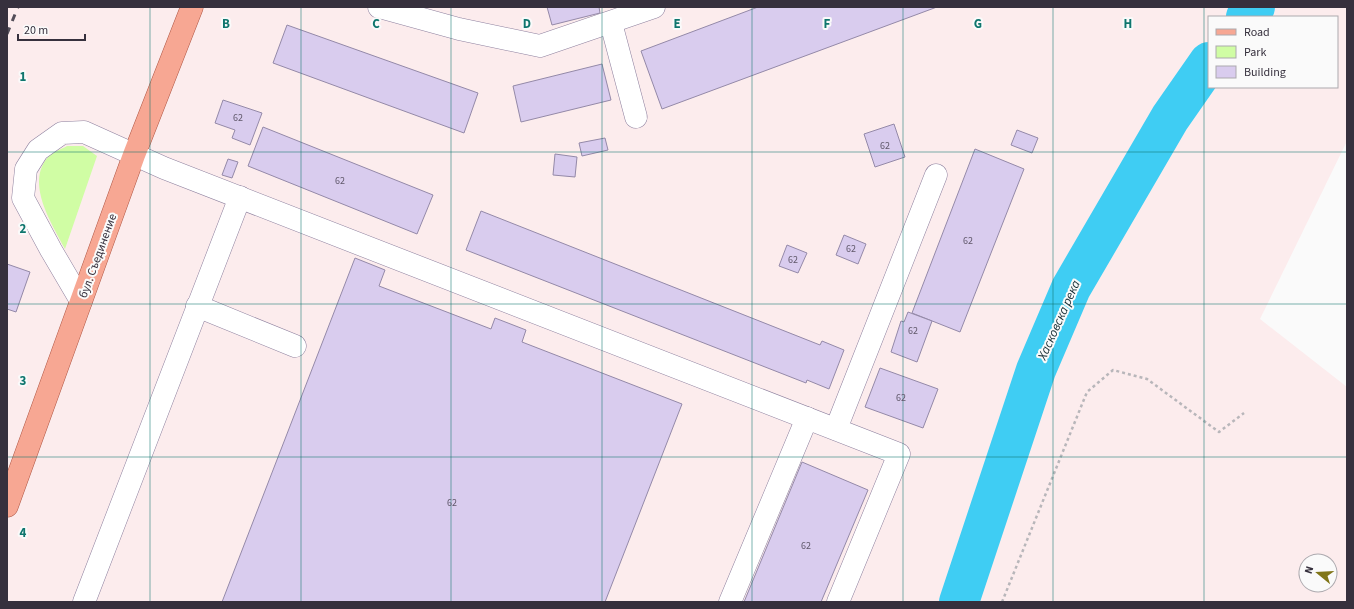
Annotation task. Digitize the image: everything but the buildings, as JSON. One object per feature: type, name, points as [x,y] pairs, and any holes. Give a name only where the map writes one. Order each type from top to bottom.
[{"type":"main road","name":"бул. Съединение","points":[[7,506],[134,155],[192,7]]},
{"type":"lane","points":[[379,7],[459,29],[540,46],[611,23],[654,7]]},
{"type":"lane","points":[[611,23],[636,117]]},
{"type":"lane","points":[[81,301],[23,198],[26,169],[38,150],[62,133],[84,132],[134,155],[240,197],[899,454],[838,602]]},
{"type":"lane","points":[[836,429],[936,175]]},
{"type":"lane","points":[[89,601],[197,306],[240,197]]},
{"type":"lane","points":[[197,306],[295,346]]},
{"type":"lane","points":[[730,602],[807,418]]},
{"type":"path","points":[[1002,602],[1087,392],[1113,370],[1146,379],[1219,432],[1244,413]]},
{"type":"shaded area","points":[[7,7],[1347,7],[1347,141],[1260,319],[1347,387],[1347,602],[7,602]]},
{"type":"green space","points":[[67,146],[83,146],[97,156],[65,249],[43,203],[39,179],[42,167],[48,157],[54,152]]},
{"type":"waterway","name":"Хасковска река","points":[[1247,16],[1255,7]]},
{"type":"waterway","name":"Хасковска река","points":[[959,602],[1036,370],[1071,288],[1170,118],[1208,63]]},
{"type":"railway","points":[[7,34],[18,7]]}]
